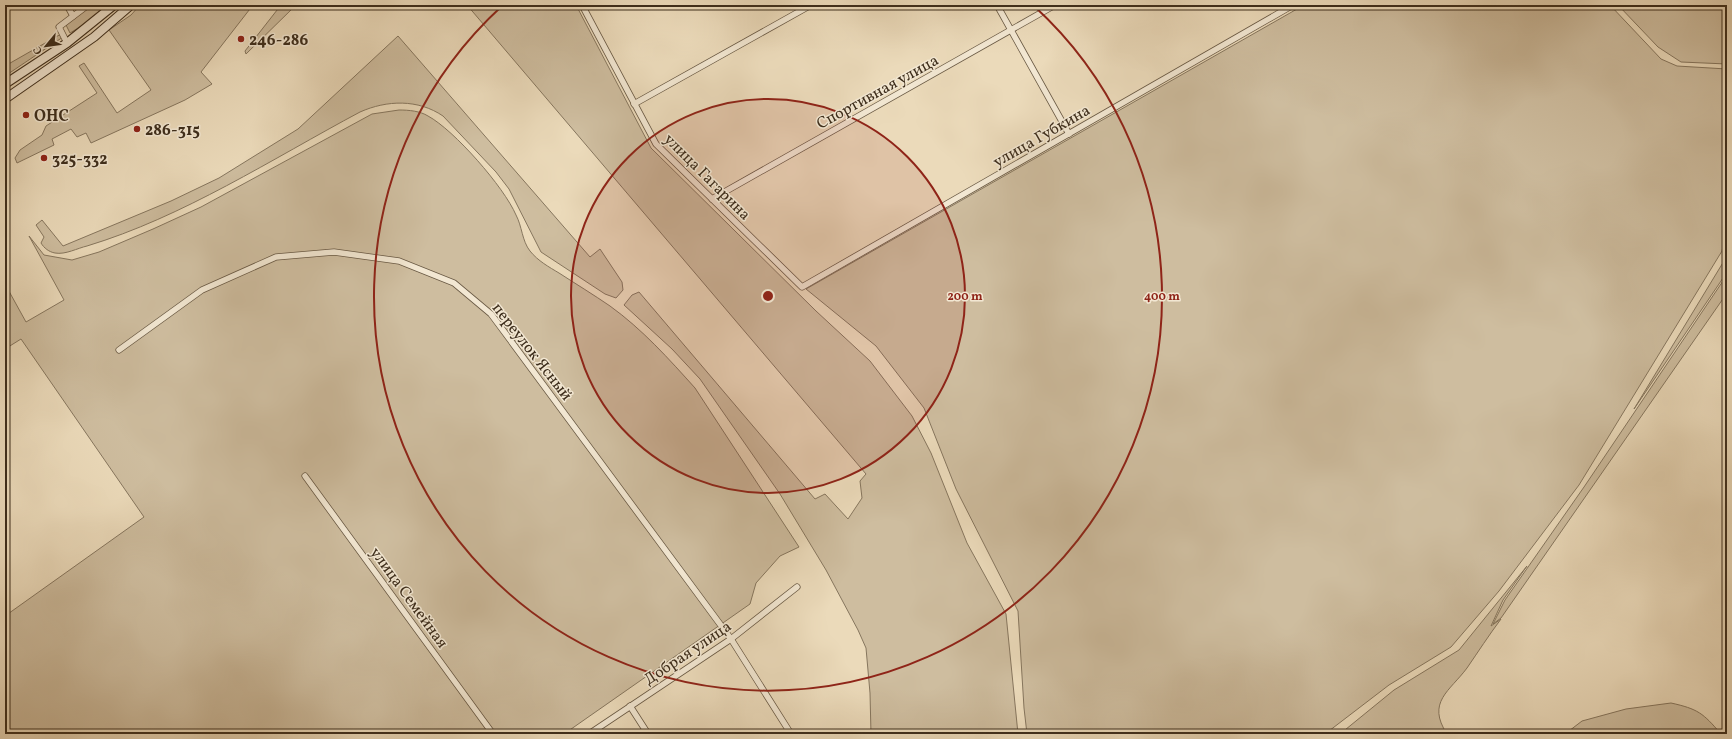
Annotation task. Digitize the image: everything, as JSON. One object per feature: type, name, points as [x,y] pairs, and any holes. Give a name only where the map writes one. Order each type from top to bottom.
[{"type":"main road","points":[[5,84],[67,43],[114,5]]},
{"type":"main road","points":[[5,99],[94,37],[131,5]]},
{"type":"street","points":[[67,5],[73,16]]},
{"type":"street","points":[[67,43],[58,27],[88,5]]},
{"type":"street","name":"улица Гагарина","points":[[582,5],[656,144],[802,287]]},
{"type":"street","points":[[634,104],[811,5]]},
{"type":"street","points":[[997,5],[1069,134]]},
{"type":"street","name":"Спортивная улица","points":[[712,199],[1055,5]]},
{"type":"street","name":"улица Губкина","points":[[802,287],[1293,5]]},
{"type":"street","name":"переулок Ясный","points":[[119,350],[202,290],[276,257],[334,252],[399,261],[454,283],[491,314],[731,638],[791,734]]},
{"type":"street","name":"улица Семейная","points":[[305,476],[493,734]]},
{"type":"street","name":"Добрая улица","points":[[589,734],[731,638],[797,587]]},
{"type":"street","points":[[630,706],[648,734]]},
{"type":"shaded area","points":[[92,5],[107,5],[91,20],[70,33],[66,25]]},
{"type":"shaded area","points":[[140,5],[253,5],[201,72],[212,84],[185,100],[91,143],[86,133],[77,137],[71,129],[52,139],[54,145],[17,163],[15,158],[20,150],[42,135],[46,126],[97,93],[79,66],[84,63],[117,113],[151,90],[109,30],[131,15]]},
{"type":"shaded area","points":[[281,5],[292,5],[294,7],[246,54],[245,51]]},
{"type":"shaded area","points":[[467,5],[576,5],[651,148],[816,311],[870,361],[912,416],[931,453],[967,543],[1006,614],[1018,734],[871,734],[870,693],[866,648],[826,570],[780,494],[700,379],[672,349],[624,305],[632,295],[639,292],[815,499],[825,494],[848,519],[862,498],[860,481],[866,474]]},
{"type":"shaded area","points":[[1304,5],[1610,5],[1661,59],[1677,66],[1727,69],[1727,226],[1722,251],[1579,485],[1499,591],[1451,647],[1389,685],[1325,734],[1027,734],[1018,611],[956,489],[924,408],[876,346],[806,289]]},
{"type":"shaded area","points":[[1618,5],[1727,5],[1727,64],[1681,62],[1658,47]]},
{"type":"shaded area","points":[[61,34],[63,37],[5,76],[5,66]]},
{"type":"shaded area","points":[[398,36],[590,257],[600,249],[622,282],[623,290],[616,298],[605,294],[541,252],[509,189],[496,172],[443,116],[433,110],[413,104],[402,103],[381,105],[360,112],[226,186],[123,234],[63,253],[51,252],[41,243],[44,237],[36,225],[42,220],[63,246],[171,201],[219,178],[298,129]]},
{"type":"shaded area","points":[[399,110],[414,111],[425,114],[451,133],[490,175],[510,203],[520,224],[525,243],[533,255],[544,264],[622,315],[644,334],[675,366],[695,388],[799,547],[780,556],[756,583],[750,604],[564,734],[5,734],[5,616],[144,517],[21,339],[5,349],[5,284],[26,322],[64,300],[29,236],[44,255],[72,260],[99,252],[201,207],[372,114]]},
{"type":"shaded area","points":[[1727,256],[1727,271],[1721,281],[1634,409]]},
{"type":"shaded area","points":[[1727,275],[1727,293],[1501,618],[1493,624],[1505,600],[1584,487]]},
{"type":"shaded area","points":[[1527,566],[1503,600],[1491,626],[1501,619],[1467,668],[1443,698],[1439,713],[1441,723],[1447,734],[1340,734],[1394,690],[1459,650]]},
{"type":"shaded area","points":[[1671,703],[1688,707],[1699,713],[1721,734],[1565,734],[1582,721],[1626,709]]},
{"type":"place","name":"246-286","points":[[241,39]]},
{"type":"place","name":"ОНС","points":[[26,115]]},
{"type":"place","name":"286-315","points":[[137,129]]},
{"type":"place","name":"325-332","points":[[44,158]]}]
